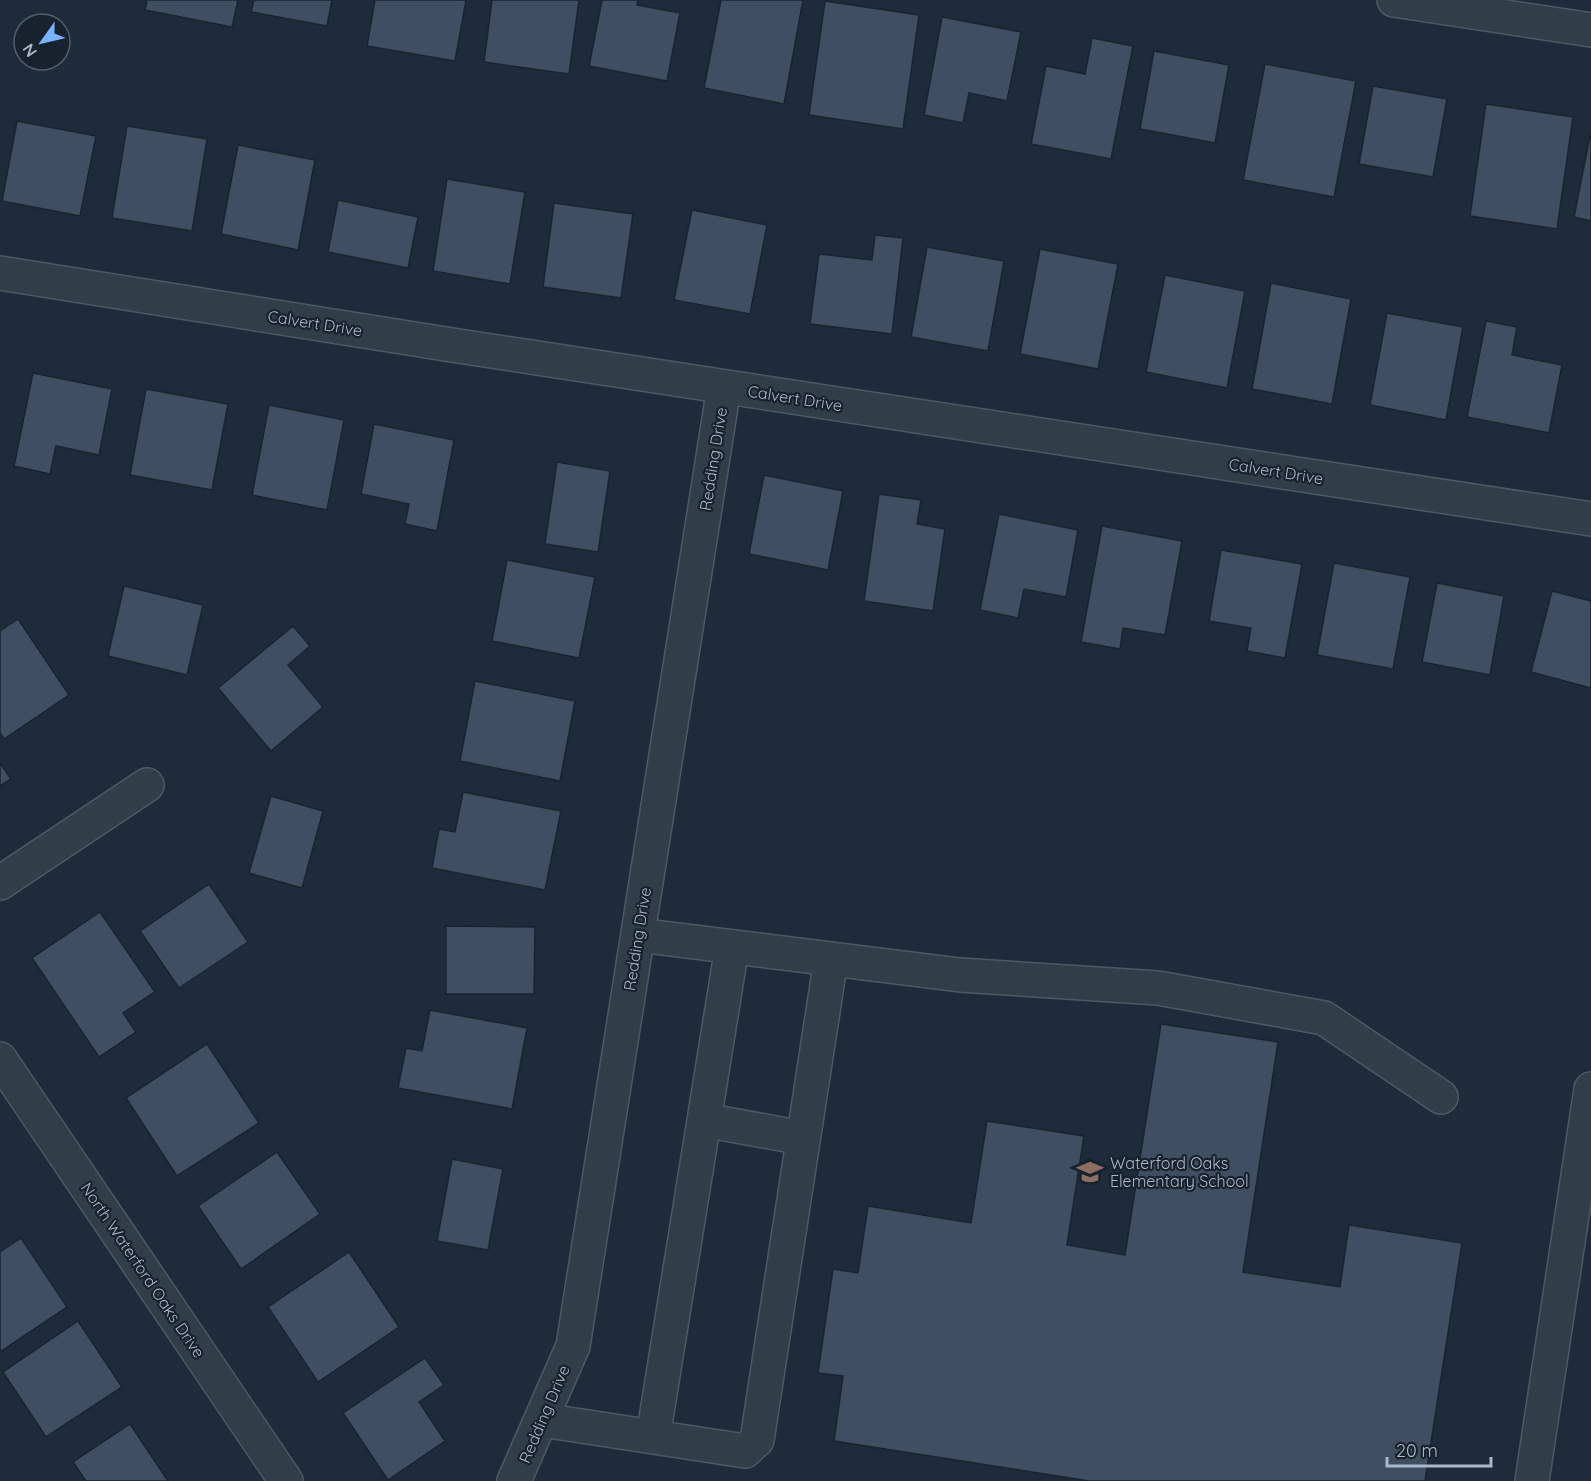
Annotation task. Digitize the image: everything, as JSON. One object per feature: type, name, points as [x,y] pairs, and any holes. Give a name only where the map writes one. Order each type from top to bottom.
[{"type":"street","points":[[1410,1],[1591,30]]},
{"type":"street","name":"Calvert Drive","points":[[0,273],[724,387],[1591,519]]},
{"type":"street","name":"Redding Drive","points":[[514,1481],[573,1346],[724,387]]},
{"type":"street","points":[[0,883],[147,785]]},
{"type":"street","points":[[638,935],[960,975],[1158,988],[1324,1018],[1441,1097]]},
{"type":"street","points":[[653,1437],[732,947]]},
{"type":"street","points":[[542,1420],[745,1451],[757,1440],[831,959]]},
{"type":"street","name":"North Waterford Oaks Drive","points":[[0,1059],[286,1481]]},
{"type":"street","points":[[1532,1481],[1591,1089]]},
{"type":"street","points":[[704,1120],[803,1138]]},
{"type":"building","points":[[147,0],[238,0],[232,27],[145,10]]},
{"type":"building","points":[[254,0],[332,0],[327,26],[251,12]]},
{"type":"building","points":[[375,0],[466,0],[455,61],[367,46]]},
{"type":"building","points":[[492,0],[579,0],[569,74],[484,62]]},
{"type":"building","points":[[602,0],[638,0],[637,5],[680,13],[667,81],[589,66]]},
{"type":"building","points":[[721,0],[803,0],[784,104],[704,88]]},
{"type":"building","points":[[825,1],[919,15],[903,129],[809,115]]},
{"type":"building","points":[[942,17],[1021,32],[1007,101],[969,93],[963,123],[924,115]]},
{"type":"building","points":[[1092,38],[1133,46],[1111,159],[1031,144],[1046,66],[1085,74]]},
{"type":"building","points":[[1154,51],[1229,65],[1215,143],[1140,129]]},
{"type":"building","points":[[1265,64],[1356,81],[1334,197],[1243,180]]},
{"type":"building","points":[[1373,86],[1447,99],[1433,177],[1359,164]]},
{"type":"building","points":[[1486,104],[1573,117],[1557,229],[1470,216]]},
{"type":"building","points":[[17,121],[96,136],[80,216],[2,201]]},
{"type":"building","points":[[127,126],[207,139],[192,231],[112,218]]},
{"type":"building","points":[[1591,131],[1591,221],[1574,217]]},
{"type":"building","points":[[238,145],[315,160],[298,250],[221,234]]},
{"type":"building","points":[[447,179],[525,192],[510,284],[433,271]]},
{"type":"building","points":[[338,200],[418,217],[408,268],[328,252]]},
{"type":"building","points":[[554,203],[633,214],[621,298],[543,287]]},
{"type":"building","points":[[692,210],[767,225],[750,314],[674,300]]},
{"type":"building","points":[[875,235],[903,238],[892,334],[810,324],[819,254],[872,260]]},
{"type":"building","points":[[927,247],[1004,261],[988,351],[911,337]]},
{"type":"building","points":[[1040,249],[1118,264],[1098,369],[1020,354]]},
{"type":"building","points":[[1165,275],[1245,291],[1227,388],[1146,372]]},
{"type":"building","points":[[1271,283],[1351,299],[1332,404],[1252,389]]},
{"type":"building","points":[[1387,313],[1463,327],[1446,420],[1370,405]]},
{"type":"building","points":[[1486,321],[1517,327],[1512,355],[1562,365],[1549,433],[1467,417]]},
{"type":"building","points":[[33,373],[112,389],[99,455],[56,446],[50,474],[14,466]]},
{"type":"building","points":[[146,389],[228,404],[212,490],[130,475]]},
{"type":"building","points":[[269,405],[344,420],[327,510],[252,495]]},
{"type":"building","points":[[374,424],[454,440],[437,531],[405,524],[409,504],[361,494]]},
{"type":"building","points":[[557,462],[610,471],[598,552],[545,544]]},
{"type":"building","points":[[764,475],[843,491],[828,570],[749,554]]},
{"type":"building","points":[[879,494],[921,500],[917,524],[945,529],[933,611],[864,601]]},
{"type":"building","points":[[999,514],[1078,530],[1066,597],[1024,589],[1018,618],[980,610]]},
{"type":"building","points":[[1102,526],[1182,541],[1165,635],[1123,628],[1120,649],[1081,642]]},
{"type":"building","points":[[1221,550],[1302,564],[1285,658],[1247,651],[1251,628],[1209,621]]},
{"type":"building","points":[[507,560],[595,577],[579,658],[492,641]]},
{"type":"building","points":[[1334,563],[1410,577],[1393,669],[1317,655]]},
{"type":"building","points":[[1437,583],[1504,596],[1490,675],[1422,662]]},
{"type":"building","points":[[124,586],[203,605],[187,675],[108,656]]},
{"type":"building","points":[[1552,591],[1591,601],[1591,688],[1531,672]]},
{"type":"building","points":[[18,619],[69,695],[4,739],[0,733],[0,631]]},
{"type":"building","points":[[293,626],[310,646],[288,665],[323,707],[271,751],[218,688]]},
{"type":"building","points":[[475,681],[575,701],[560,781],[460,761]]},
{"type":"building","points":[[0,763],[11,779],[0,786]]},
{"type":"building","points":[[463,792],[561,811],[545,890],[432,868],[439,829],[455,832]]},
{"type":"building","points":[[271,796],[323,811],[302,888],[249,873]]},
{"type":"building","points":[[209,884],[248,942],[179,988],[140,931]]},
{"type":"building","points":[[100,912],[155,992],[123,1013],[136,1032],[99,1057],[32,958]]},
{"type":"building","points":[[446,926],[535,927],[534,994],[446,994]]},
{"type":"building","points":[[430,1010],[527,1028],[512,1109],[398,1088],[406,1048],[422,1051]]},
{"type":"building","points":[[1161,1024],[1278,1042],[1243,1272],[1340,1287],[1349,1225],[1462,1243],[1425,1481],[1089,1481],[834,1441],[843,1376],[818,1373],[833,1269],[858,1273],[868,1206],[971,1223],[987,1121],[1084,1136],[1067,1245],[1125,1255]]},
{"type":"building","points":[[207,1044],[259,1123],[177,1176],[126,1098]]},
{"type":"building","points":[[277,1152],[320,1214],[241,1269],[198,1206]]},
{"type":"building","points":[[452,1159],[503,1169],[488,1250],[437,1241]]},
{"type":"building","points":[[21,1238],[67,1307],[0,1352],[0,1252]]},
{"type":"building","points":[[349,1252],[399,1327],[318,1382],[268,1307]]},
{"type":"building","points":[[78,1321],[122,1387],[46,1437],[3,1372]]},
{"type":"building","points":[[425,1358],[444,1385],[419,1402],[445,1441],[388,1480],[343,1413]]},
{"type":"building","points":[[130,1424],[168,1481],[86,1481],[73,1462]]},
{"type":"place","name":"Waterford Oaks Elementary School","points":[[1090,1172]]}]
